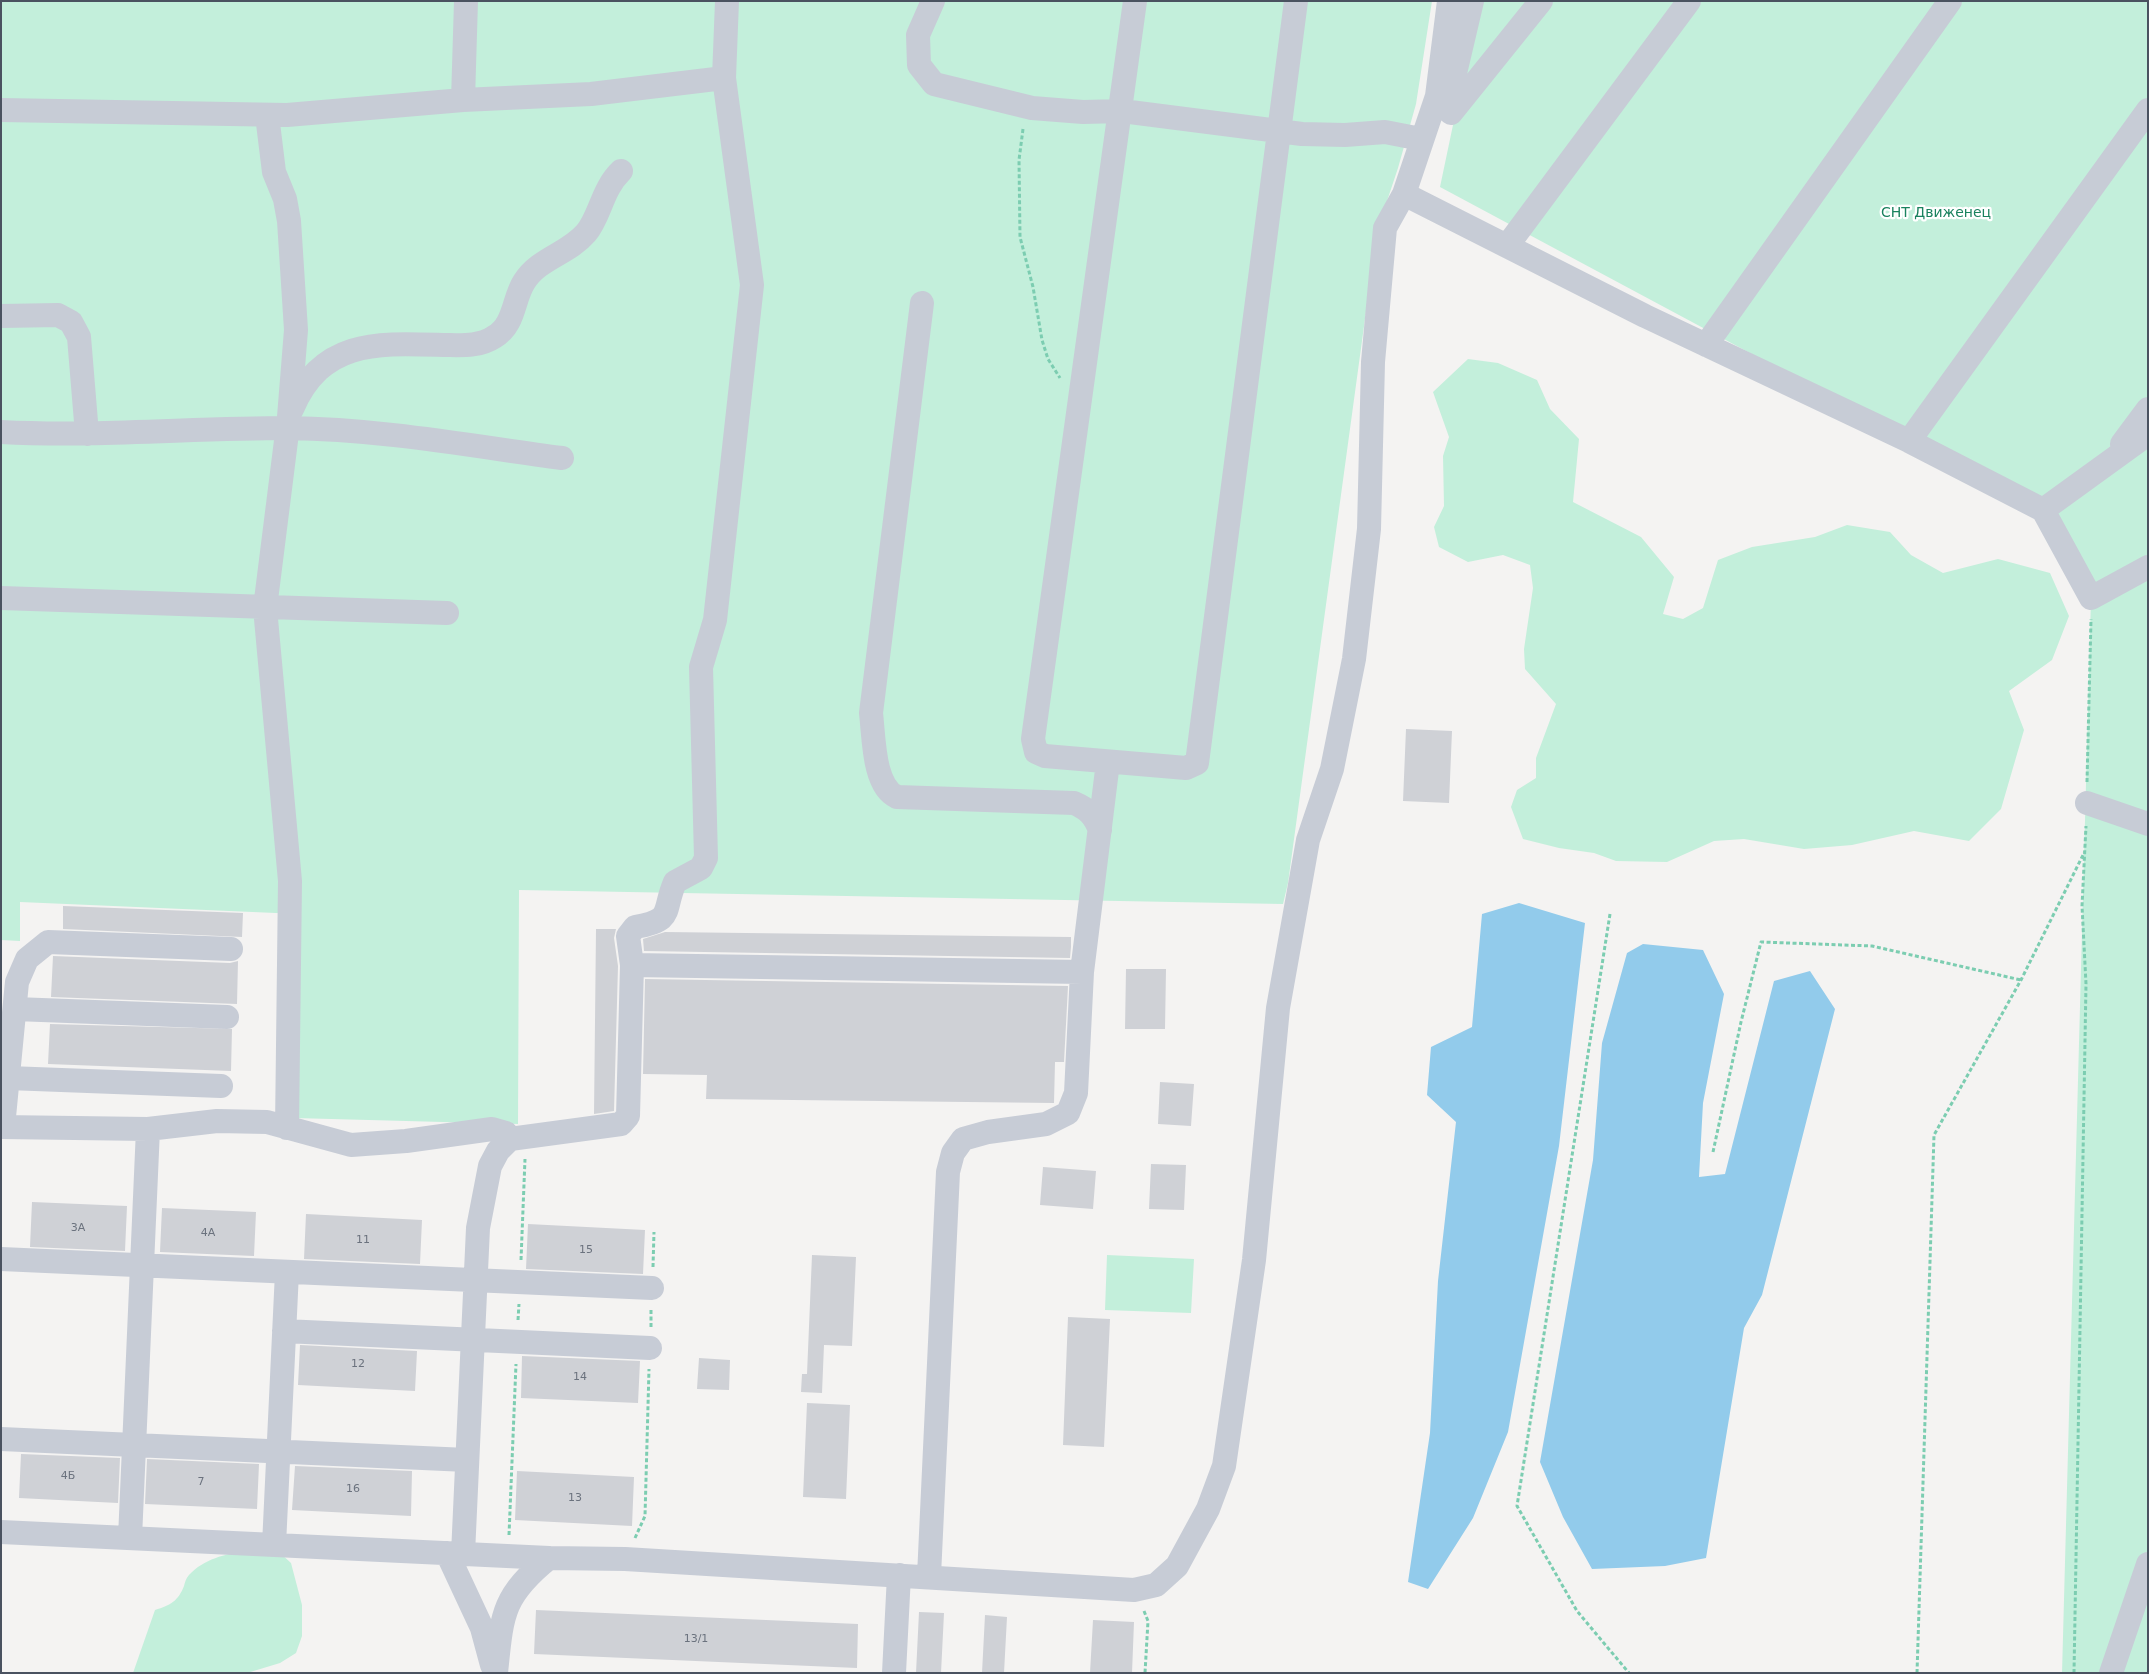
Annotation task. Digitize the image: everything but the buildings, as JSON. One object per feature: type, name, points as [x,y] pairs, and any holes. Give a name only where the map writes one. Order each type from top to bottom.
[{"type":"street","points":[[463,100],[466,1]]},
{"type":"street","points":[[495,1673],[482,1628],[455,1553],[467,1460],[478,1228],[490,1166],[498,1151],[510,1139],[558,1130],[622,1124],[628,1116],[632,965],[628,936],[635,926],[655,923],[664,916],[675,882],[701,868],[706,858],[701,667],[715,620],[752,285],[724,78],[727,1]]},
{"type":"street","points":[[933,1],[918,35],[919,65],[934,84],[1032,108],[1122,111],[1280,131],[1345,135],[1384,132],[1431,132],[1541,1]]},
{"type":"street","points":[[1135,1],[1122,111],[1033,739],[1036,752],[1045,756],[1186,768],[1197,763],[1296,1]]},
{"type":"street","points":[[1,1532],[550,1558],[625,1559],[929,1576],[1134,1590],[1156,1585],[1177,1566],[1208,1509],[1224,1466],[1254,1260],[1278,1008],[1308,840],[1332,769],[1354,659],[1369,529],[1373,362],[1385,228],[1411,197],[1431,132],[1449,1]]},
{"type":"street","points":[[1431,132],[1454,83],[1472,1]]},
{"type":"street","points":[[1507,246],[1689,1]]},
{"type":"street","points":[[1706,344],[1950,1]]},
{"type":"street","points":[[1,110],[287,115],[463,100],[591,94],[724,78]]},
{"type":"street","points":[[1909,441],[2148,110]]},
{"type":"street","points":[[267,115],[274,172],[285,198],[289,221],[296,330],[288,423],[265,608],[290,881],[287,1128]]},
{"type":"street","points":[[288,423],[300,391],[322,366],[350,351],[381,344],[472,345],[495,337],[513,315],[523,282],[544,260],[568,249],[587,232],[613,178],[620,171]]},
{"type":"street","points":[[1411,197],[1706,344],[1909,441],[2043,510],[2091,598],[2148,567]]},
{"type":"street","points":[[922,303],[871,713],[881,779],[888,793],[897,797],[1074,803],[1087,809],[1095,819],[1100,830]]},
{"type":"street","points":[[1,316],[58,315],[71,322],[78,337],[87,434]]},
{"type":"street","points":[[2109,462],[2148,409]]},
{"type":"street","points":[[1,432],[87,434],[288,423],[562,458]]},
{"type":"street","points":[[2043,510],[2148,434]]},
{"type":"street","points":[[1,598],[447,613]]},
{"type":"street","points":[[929,1576],[948,1172],[953,1153],[963,1139],[988,1132],[1046,1124],[1068,1113],[1076,1093],[1082,972],[1108,762]]},
{"type":"street","points":[[2086,804],[2148,824]]},
{"type":"street","points":[[231,949],[48,942],[26,960],[17,982],[2,1127],[148,1129],[218,1121],[266,1122],[351,1145],[406,1142],[492,1129],[506,1132],[510,1139]]},
{"type":"street","points":[[632,965],[1082,972]]},
{"type":"street","points":[[15,1009],[226,1017]]},
{"type":"street","points":[[8,1078],[221,1086]]},
{"type":"street","points":[[130,1538],[148,1129]]},
{"type":"street","points":[[1,1259],[652,1288]]},
{"type":"street","points":[[274,1545],[287,1272]]},
{"type":"street","points":[[284,1331],[650,1348]]},
{"type":"street","points":[[1,1439],[467,1460]]},
{"type":"street","points":[[495,1673],[501,1627],[511,1596],[526,1577],[550,1558]]},
{"type":"street","points":[[2111,1673],[2148,1564]]},
{"type":"street","points":[[894,1673],[899,1575]]},
{"type":"path","points":[[1046,109],[1029,119],[1023,128],[1019,160],[1020,237],[1042,340],[1048,359],[1062,381]]},
{"type":"path","points":[[2074,1673],[2086,984],[2082,906],[2086,848],[2091,598]]},
{"type":"path","points":[[1918,1673],[1919,1553],[1934,1134],[2021,980],[2086,848]]},
{"type":"path","points":[[1610,914],[1517,1506],[1577,1611],[1629,1673]]},
{"type":"path","points":[[1712,1152],[1761,942],[1872,946],[2021,980]]},
{"type":"path","points":[[625,1559],[645,1516],[654,1232]]},
{"type":"path","points":[[1134,1590],[1148,1621],[1145,1673]]},
{"type":"green space","points":[[1,1],[1432,1],[1416,104],[1398,168],[1377,231],[1288,883],[1283,904],[519,890],[518,1124],[294,1118],[299,914],[20,902],[20,941],[1,940]]},
{"type":"green space","name":"СНТ Движенец","points":[[1479,1],[2148,1],[2148,1673],[2062,1673],[2091,598],[2043,510],[1440,187]]},
{"type":"green space","points":[[1468,359],[1498,363],[1537,380],[1550,409],[1579,439],[1573,502],[1641,537],[1674,577],[1663,614],[1683,619],[1703,608],[1718,560],[1752,547],[1815,537],[1847,525],[1890,532],[1911,555],[1943,573],[1998,559],[2050,573],[2069,616],[2052,660],[2009,691],[2024,730],[2001,809],[1969,841],[1914,831],[1852,845],[1804,849],[1744,839],[1714,841],[1667,862],[1616,861],[1594,853],[1559,848],[1523,839],[1511,807],[1517,790],[1536,778],[1536,758],[1556,704],[1525,669],[1524,649],[1533,588],[1530,565],[1503,555],[1468,562],[1439,547],[1434,527],[1444,506],[1443,456],[1449,437],[1433,392]]},
{"type":"green space","points":[[1107,1255],[1194,1259],[1191,1313],[1105,1310]]},
{"type":"green space","points":[[246,1551],[279,1552],[291,1563],[302,1605],[302,1636],[296,1653],[280,1663],[247,1673],[133,1673],[155,1610],[170,1604],[176,1599],[182,1591],[188,1576],[201,1565],[223,1556]]},
{"type":"water","points":[[1519,903],[1585,923],[1559,1146],[1508,1432],[1473,1518],[1428,1589],[1408,1582],[1430,1433],[1438,1281],[1456,1122],[1427,1095],[1431,1047],[1472,1027],[1482,914]]},
{"type":"water","points":[[1643,944],[1703,950],[1724,994],[1703,1103],[1699,1177],[1725,1174],[1774,981],[1810,971],[1835,1009],[1762,1295],[1744,1328],[1706,1558],[1665,1566],[1592,1569],[1563,1517],[1540,1462],[1593,1160],[1602,1043],[1627,953]]}]
